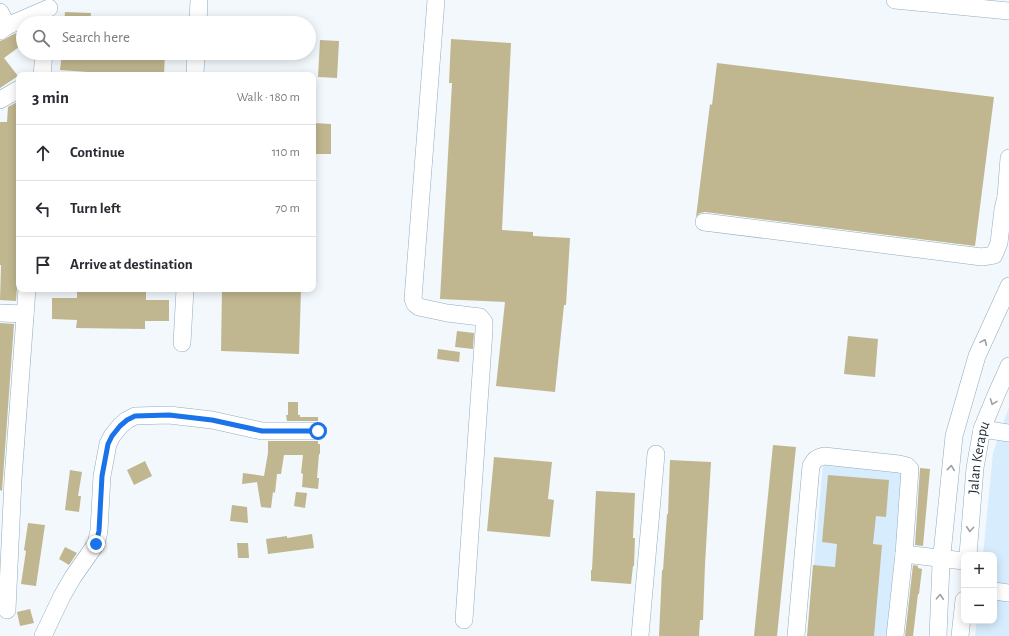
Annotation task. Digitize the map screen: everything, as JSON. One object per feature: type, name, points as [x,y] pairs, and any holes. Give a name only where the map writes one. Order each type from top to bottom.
[{"type":"street","points":[[198,16],[199,0]]},
{"type":"street","points":[[436,0],[413,299],[415,304],[419,307],[447,313],[480,317],[484,322],[464,620]]},
{"type":"street","points":[[895,0],[1009,11]]},
{"type":"street","points":[[27,16],[48,10]]},
{"type":"street","points":[[2,23],[16,19]]},
{"type":"street","points":[[42,72],[43,60]]},
{"type":"street","points":[[195,72],[196,60]]},
{"type":"street","points":[[0,100],[16,91]]},
{"type":"street","points":[[704,222],[982,257],[994,255],[999,243],[1003,209],[1008,197],[1009,158]]},
{"type":"street","points":[[938,636],[942,559],[954,436],[977,356],[1009,286]]},
{"type":"street","points":[[7,610],[6,478],[27,292]]},
{"type":"street","points":[[182,343],[184,292]]},
{"type":"street","points":[[0,313],[25,314]]},
{"type":"street","name":"Jalan Kerapu","points":[[968,552],[975,468],[982,429],[1009,366]]},
{"type":"street","points":[[43,636],[62,596],[96,544],[99,531],[102,476],[108,444],[112,436],[127,420],[135,416],[169,415],[212,420],[262,431],[318,431]]},
{"type":"street","points":[[982,429],[1009,433]]},
{"type":"street","points":[[640,636],[656,454]]},
{"type":"street","points":[[796,636],[811,466],[814,460],[824,456],[899,464],[909,467],[910,469],[904,554],[895,636]]},
{"type":"street","points":[[904,554],[961,561]]},
{"type":"street","points":[[997,591],[1009,593]]},
{"type":"street","points":[[960,636],[961,624]]},
{"type":"shaded area","points":[[1009,407],[1009,636],[975,636],[977,624],[997,624],[997,552],[983,552],[993,453]]},
{"type":"shaded area","points":[[823,464],[903,470],[887,636],[808,636]]},
{"type":"building","points":[[65,12],[91,13],[91,16],[65,16]]},
{"type":"building","points":[[16,33],[16,49],[4,58],[16,73],[16,77],[0,88],[0,41]]},
{"type":"building","points":[[451,39],[511,43],[502,230],[533,232],[533,236],[570,238],[566,305],[564,305],[555,392],[496,386],[505,302],[440,299],[452,83],[449,83]]},
{"type":"building","points":[[320,40],[339,41],[337,78],[318,77]]},
{"type":"building","points":[[61,60],[165,60],[164,72],[88,72],[60,70]]},
{"type":"building","points":[[717,63],[994,97],[975,246],[705,212],[700,213],[696,217],[710,104],[712,105]]},
{"type":"building","points":[[16,103],[16,301],[0,300],[0,122],[7,122],[8,107]]},
{"type":"building","points":[[316,123],[331,124],[331,154],[316,154]]},
{"type":"building","points":[[77,292],[146,292],[146,300],[169,300],[169,321],[145,321],[145,329],[76,328],[77,320],[52,319],[52,298],[77,298]]},
{"type":"building","points":[[222,292],[301,292],[299,354],[221,351]]},
{"type":"building","points":[[0,323],[14,324],[2,491],[0,490]]},
{"type":"building","points":[[457,331],[474,333],[473,349],[455,347]]},
{"type":"building","points":[[848,336],[878,339],[875,377],[844,374]]},
{"type":"building","points":[[438,349],[460,352],[459,362],[437,359]]},
{"type":"building","points":[[288,402],[298,402],[298,415],[300,415],[300,417],[318,417],[318,421],[287,421],[286,415],[288,415]]},
{"type":"building","points":[[268,441],[318,441],[318,444],[320,444],[320,454],[317,478],[319,478],[318,489],[302,487],[303,474],[301,473],[303,455],[284,455],[281,474],[277,474],[275,493],[273,492],[271,508],[261,507],[257,482],[242,484],[243,473],[264,476],[268,453]]},
{"type":"building","points":[[773,445],[796,447],[777,636],[754,636]]},
{"type":"building","points":[[494,457],[552,462],[548,499],[554,500],[550,537],[487,531]]},
{"type":"building","points":[[670,460],[711,462],[703,620],[700,620],[699,636],[659,636],[662,570],[668,514]]},
{"type":"building","points":[[145,461],[152,476],[134,485],[127,470]]},
{"type":"building","points":[[920,468],[930,469],[923,546],[915,545]]},
{"type":"building","points":[[70,470],[82,472],[78,496],[81,496],[79,512],[65,510]]},
{"type":"building","points":[[828,475],[889,480],[886,517],[876,516],[873,544],[882,545],[874,636],[807,636],[813,565],[835,567],[837,544],[822,542]]},
{"type":"building","points":[[596,491],[635,493],[633,538],[635,538],[634,566],[631,584],[591,581]]},
{"type":"building","points":[[296,492],[307,493],[305,508],[294,506]]},
{"type":"building","points":[[232,505],[247,507],[248,523],[230,521]]},
{"type":"building","points":[[28,523],[45,525],[36,586],[21,584],[26,551],[24,550]]},
{"type":"building","points":[[312,534],[314,548],[268,554],[266,539],[287,536],[287,538]]},
{"type":"building","points":[[237,543],[248,543],[249,558],[238,558]]},
{"type":"building","points":[[65,547],[77,553],[69,565],[59,559]]},
{"type":"building","points":[[913,565],[922,569],[913,636],[905,636]]},
{"type":"building","points":[[30,609],[34,623],[20,626],[17,612]]},
{"type":"route","points":[[96,544],[99,531],[102,476],[108,444],[112,436],[127,420],[135,416],[169,415],[212,420],[262,431],[318,431]]}]
